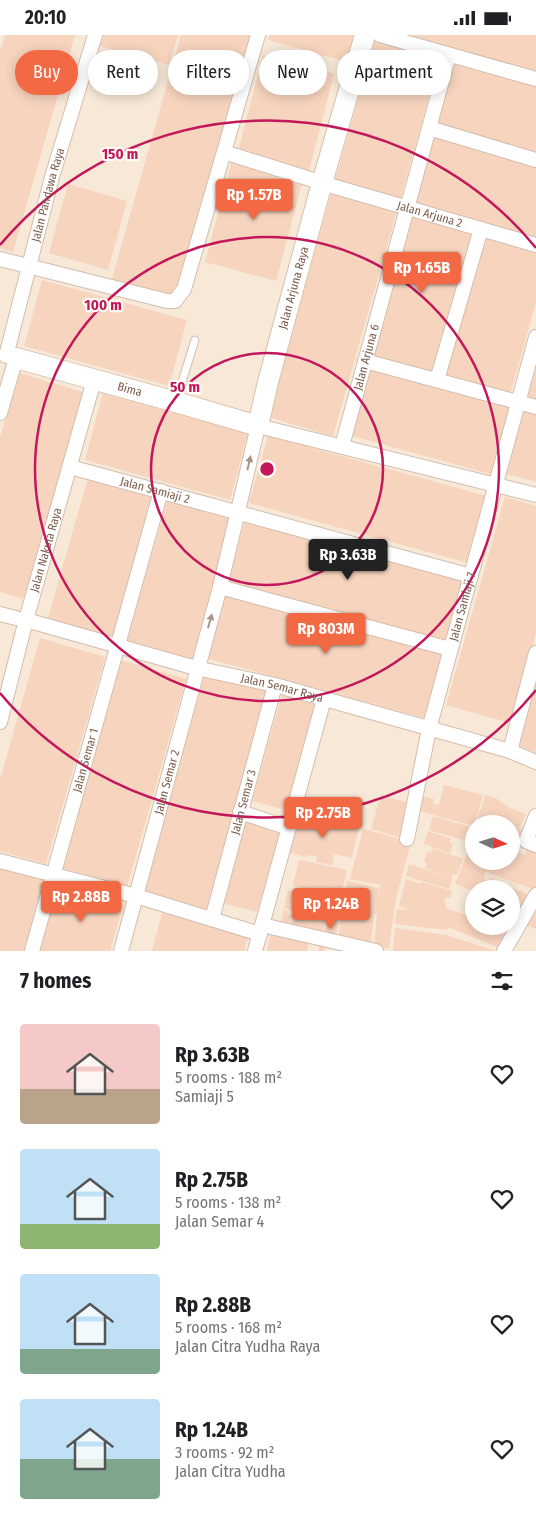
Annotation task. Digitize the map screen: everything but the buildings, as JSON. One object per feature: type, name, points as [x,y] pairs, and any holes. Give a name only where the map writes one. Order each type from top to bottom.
[{"type":"street","name":"Jalan Pandawa Raya","points":[[0,413],[7,356],[29,267],[52,177],[95,35]]},
{"type":"street","points":[[0,259],[167,301],[175,301],[184,289],[258,35]]},
{"type":"street","name":"Jalan Arjuna Raya","points":[[258,426],[268,382],[322,183],[365,35]]},
{"type":"street","points":[[380,35],[432,50]]},
{"type":"street","points":[[451,56],[536,79]]},
{"type":"street","name":"Jalan Arjuna 6","points":[[342,446],[438,95]]},
{"type":"street","points":[[429,128],[536,159]]},
{"type":"street","name":"Jalan Arjuna 2","points":[[224,152],[322,183],[536,245]]},
{"type":"street","points":[[437,380],[481,229]]},
{"type":"street","name":"Jalan Samiaji 7","points":[[407,839],[429,729],[536,337]]},
{"type":"street","name":"Bima","points":[[7,356],[258,426]]},
{"type":"street","points":[[365,361],[536,407]]},
{"type":"street","name":"Jalan Nakula Raya","points":[[0,722],[21,619],[70,467],[94,380]]},
{"type":"street","points":[[258,426],[536,495]]},
{"type":"street","name":"Jalan Semar 2","points":[[121,951],[196,668],[220,587],[258,426]]},
{"type":"street","name":"Jalan Samiaji 2","points":[[70,467],[470,576]]},
{"type":"street","name":"Jalan Semar 1","points":[[32,951],[161,491]]},
{"type":"street","points":[[220,587],[450,649]]},
{"type":"street","name":"Jalan Semar Raya","points":[[0,614],[196,668],[275,685],[510,751],[536,762]]},
{"type":"street","points":[[510,751],[536,653]]},
{"type":"street","name":"Jalan Semar 3","points":[[212,919],[275,685]]},
{"type":"street","points":[[255,951],[324,699]]},
{"type":"street","points":[[240,812],[289,828]]},
{"type":"street","points":[[536,816],[526,841],[536,845]]},
{"type":"street","points":[[0,861],[136,896],[212,919],[376,951]]},
{"type":"street","points":[[504,951],[536,895]]},
{"type":"lane","points":[[176,402],[195,340]]},
{"type":"shaded area","points":[[0,35],[536,35],[536,951],[0,951]]}]
